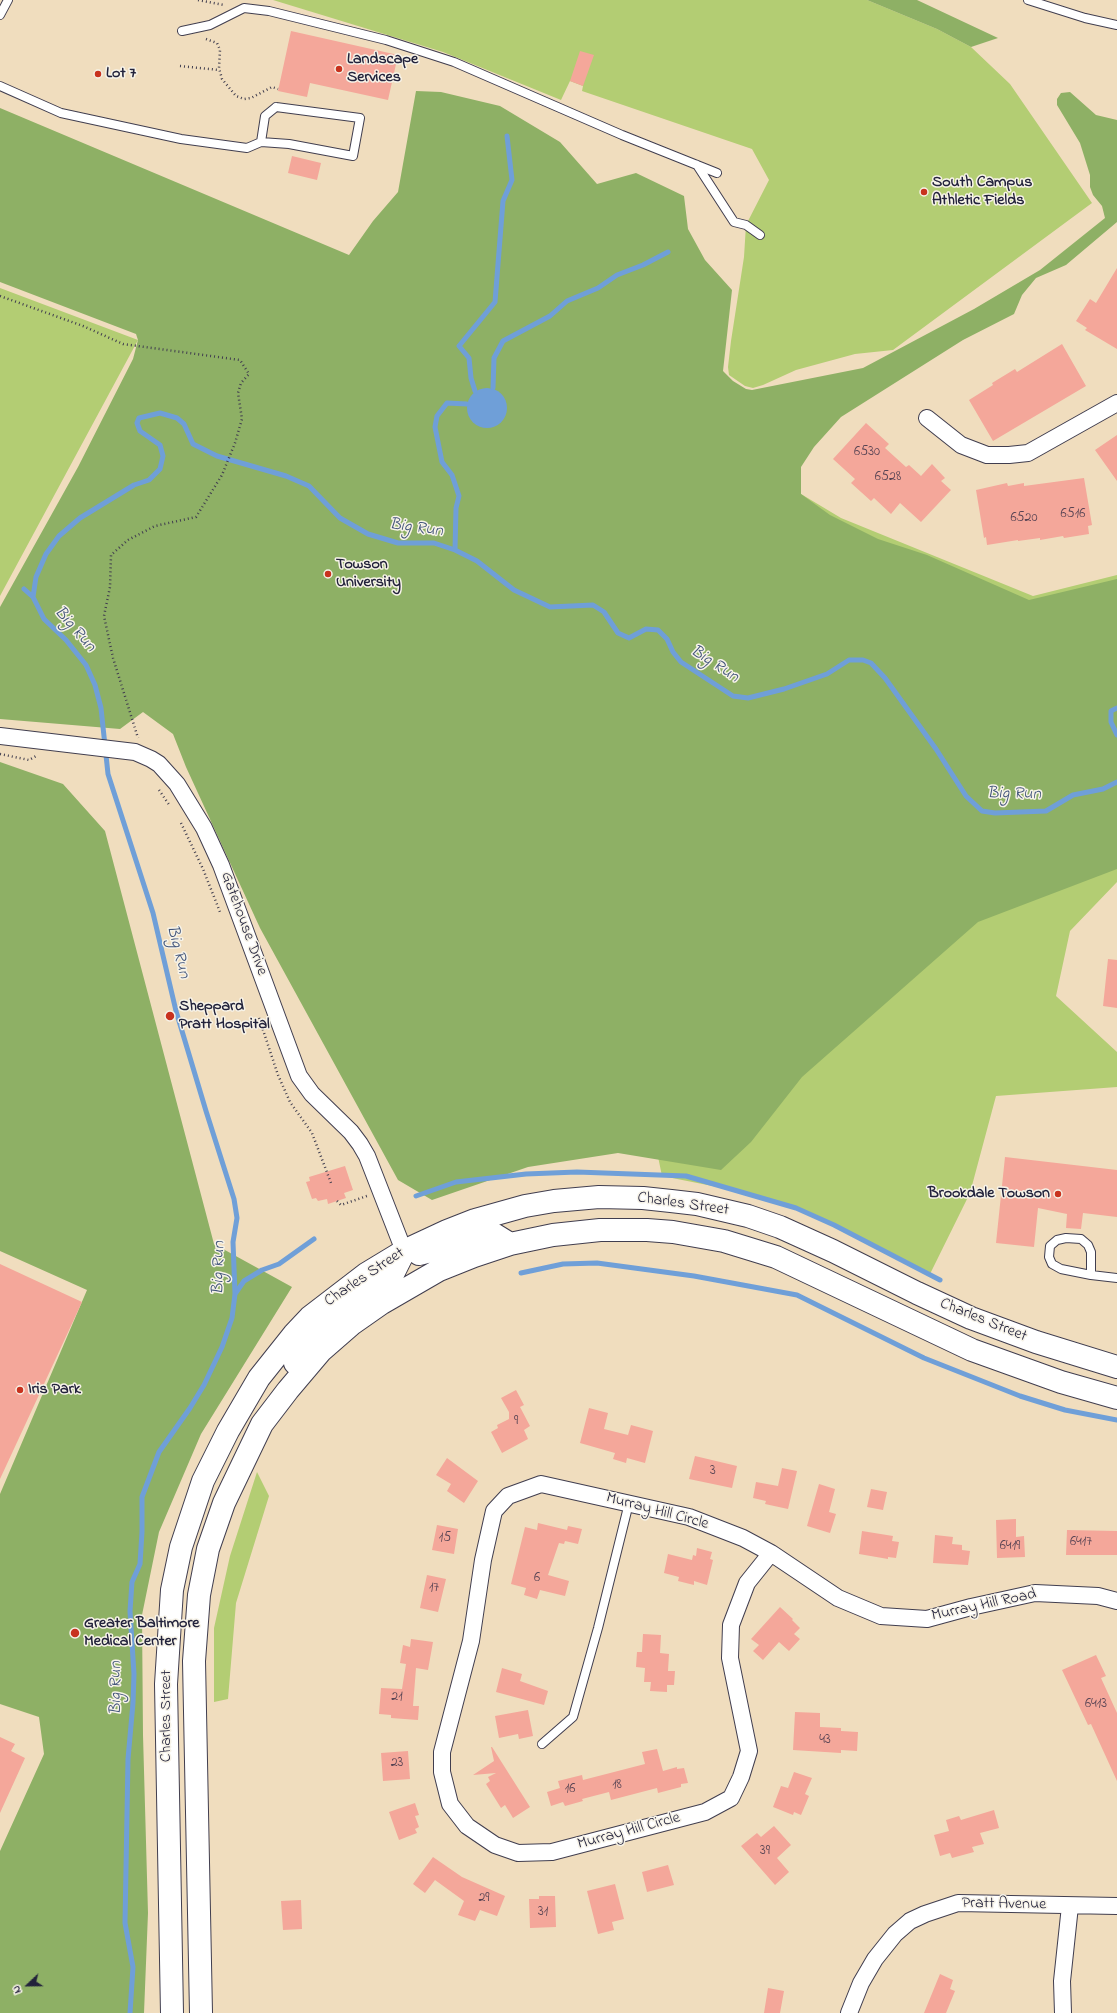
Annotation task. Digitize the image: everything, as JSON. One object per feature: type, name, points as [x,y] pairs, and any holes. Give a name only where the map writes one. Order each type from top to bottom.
[{"type":"main road","name":"Charles Street","points":[[172,2013],[166,1684],[172,1590],[181,1547],[204,1481],[228,1431],[259,1378],[294,1334],[316,1312],[366,1274],[404,1251],[441,1233],[475,1220],[525,1206],[554,1201],[620,1197],[697,1204],[748,1216],[780,1227],[833,1251],[916,1293],[972,1318],[1036,1342],[1117,1367]]},
{"type":"main road","name":"Charles Street","points":[[201,2013],[194,1661],[199,1595],[208,1549],[224,1503],[262,1424],[308,1365],[336,1337],[382,1302],[439,1270],[510,1244],[571,1232],[624,1229],[698,1236],[750,1248],[799,1267],[884,1310],[972,1350],[1061,1382],[1117,1398]]},
{"type":"main road","points":[[288,1390],[295,1360],[309,1343],[336,1316],[393,1274],[398,1267],[404,1251],[415,1255],[428,1253],[494,1234],[510,1244]]},
{"type":"street","points":[[927,418],[961,445],[987,455],[1009,455],[1028,453],[1117,403]]},
{"type":"street","name":"Gatehouse Drive","points":[[0,736],[123,750],[143,755],[159,764],[172,778],[186,796],[204,828],[230,886],[299,1076],[321,1104],[351,1132],[360,1144],[404,1251]]},
{"type":"street","name":"Murray Hill Circle","points":[[541,1484],[629,1503],[689,1517],[743,1538],[771,1553],[747,1583],[731,1625],[730,1658],[749,1751],[742,1777],[731,1798],[705,1812],[552,1852],[518,1853],[495,1845],[467,1826],[450,1804],[442,1772],[442,1752],[471,1641],[482,1560],[494,1511],[508,1496],[541,1484]]},
{"type":"street","name":"Murray Hill Road","points":[[771,1553],[838,1598],[881,1616],[927,1619],[971,1607],[1035,1593],[1098,1596],[1117,1601]]},
{"type":"street","name":"Pratt Avenue","points":[[849,2013],[861,1983],[875,1959],[895,1934],[915,1919],[958,1903],[1117,1906]]},
{"type":"street","points":[[1063,2013],[1062,1981],[1070,1906]]},
{"type":"lane","points":[[0,15],[8,0]]},
{"type":"lane","points":[[1028,0],[1085,18],[1117,25]]},
{"type":"lane","points":[[182,31],[210,25],[244,8],[269,11],[386,40],[454,62],[622,135],[718,173]]},
{"type":"lane","points":[[0,86],[61,113],[181,139],[247,148],[260,142],[288,144],[353,156],[360,118],[276,107],[265,116],[260,142]]},
{"type":"lane","points":[[697,165],[734,222],[746,225],[760,235]]},
{"type":"lane","points":[[1091,1274],[1091,1252],[1088,1245],[1081,1239],[1066,1238],[1057,1240],[1050,1246],[1048,1257],[1052,1264],[1061,1269],[1091,1274],[1117,1278]]},
{"type":"lane","points":[[542,1744],[573,1717],[598,1628],[629,1503]]},
{"type":"path","points":[[198,0],[244,8]]},
{"type":"path","points":[[198,38],[217,43],[220,50],[219,70],[222,79],[236,96],[244,99],[251,98],[272,88],[278,89]]},
{"type":"path","points":[[180,66],[219,70]]},
{"type":"path","points":[[0,296],[83,326],[123,344],[240,360],[249,374],[242,383],[238,393],[242,419],[235,443],[222,475],[196,517],[155,526],[128,540],[111,555],[110,587],[104,616],[113,658],[143,755]]},
{"type":"path","points":[[158,789],[173,811]]},
{"type":"path","points":[[180,822],[203,869],[220,914]]},
{"type":"path","points":[[257,1012],[278,1075],[290,1102],[312,1133],[331,1183]]},
{"type":"path","points":[[337,1201],[341,1205],[380,1191]]},
{"type":"green space","name":"South Campus Athletic Fields","points":[[273,0],[867,0],[937,29],[971,47],[1010,84],[1092,203],[893,350],[855,354],[796,370],[753,388],[745,386],[729,375],[728,367],[744,257],[746,225],[769,180],[752,149],[582,91],[583,86],[570,81],[561,100],[443,52]]},
{"type":"green space","points":[[867,0],[917,0],[998,38],[971,47],[937,29]]},
{"type":"green space","name":"Towson University","points":[[416,91],[441,92],[500,106],[560,142],[597,184],[636,173],[684,196],[688,229],[705,260],[732,290],[723,371],[733,381],[746,389],[752,390],[863,368],[974,309],[1040,270],[1105,218],[1102,206],[1093,195],[1090,187],[1090,175],[1080,143],[1057,105],[1057,99],[1061,93],[1070,92],[1096,115],[1117,120],[1117,222],[1066,265],[1036,278],[1022,295],[1014,314],[963,340],[841,417],[814,447],[801,467],[801,494],[830,515],[878,539],[927,555],[1029,600],[1117,579],[1117,869],[978,922],[802,1077],[751,1142],[721,1170],[618,1153],[528,1167],[432,1200],[398,1180],[260,928],[186,767],[173,734],[143,712],[120,729],[0,719],[0,607],[78,467],[133,359],[138,340],[136,334],[0,282],[0,108],[349,255],[373,221],[398,192]]},
{"type":"green space","points":[[0,288],[138,340],[0,596]]},
{"type":"green space","points":[[801,494],[841,518],[1033,596],[1117,575],[1117,882],[1070,931],[1056,996],[1117,1052],[1117,1087],[996,1096],[970,1193],[930,1274],[861,1238],[803,1212],[758,1195],[662,1176],[595,851]]},
{"type":"green space","points":[[0,762],[63,784],[105,831],[214,1244],[292,1287],[201,1434],[159,1532],[142,1615],[143,1735],[148,1913],[144,2013],[0,2013],[0,1851],[44,1754],[39,1717],[0,1704],[0,1494],[87,1290],[0,1251]]},
{"type":"green space","points":[[257,1472],[269,1496],[236,1603],[228,1699],[214,1702],[214,1628],[230,1556]]},
{"type":"water","points":[[483,388],[491,388],[498,391],[504,397],[507,408],[504,419],[498,425],[491,428],[483,428],[476,425],[470,419],[467,412],[467,404],[470,397],[476,391]]},
{"type":"building","name":"Landscape Services","points":[[291,31],[398,55],[388,100],[310,83],[307,97],[278,91]]},
{"type":"building","points":[[580,51],[594,55],[583,86],[570,81]]},
{"type":"building","points":[[292,156],[321,163],[317,180],[288,173]]},
{"type":"building","points":[[1117,268],[1117,349],[1085,330],[1087,328],[1076,321],[1090,299],[1096,303]]},
{"type":"building","points":[[1062,344],[1086,386],[993,441],[969,400],[993,385],[992,383],[1015,369],[1017,372]]},
{"type":"building","points":[[866,423],[889,444],[885,448],[906,467],[909,465],[921,476],[932,464],[945,478],[941,481],[951,490],[921,522],[900,503],[891,514],[874,498],[871,501],[851,483],[855,479],[833,459]]},
{"type":"building","points":[[1117,435],[1117,481],[1095,450]]},
{"type":"building","points":[[1084,478],[1092,525],[1088,526],[1089,534],[1064,538],[1063,536],[1040,540],[1040,538],[1018,540],[987,545],[986,537],[984,538],[976,490],[1007,483],[1008,486],[1024,483],[1024,486]]},
{"type":"building","points":[[1108,959],[1117,960],[1117,1008],[1103,1006]]},
{"type":"building","name":"Brookdale Towson","points":[[1005,1157],[1117,1170],[1117,1217],[1083,1213],[1081,1229],[1066,1228],[1067,1214],[1038,1208],[1034,1247],[996,1243]]},
{"type":"building","points":[[345,1166],[353,1190],[344,1193],[346,1198],[328,1204],[327,1199],[318,1201],[316,1198],[312,1199],[306,1182],[310,1181],[309,1177]]},
{"type":"building","name":"Iris Park","points":[[0,1264],[82,1302],[0,1479]]},
{"type":"building","points":[[516,1390],[524,1405],[520,1407],[530,1426],[524,1430],[528,1439],[502,1453],[491,1432],[498,1428],[497,1425],[509,1419],[509,1412],[501,1398]]},
{"type":"building","points":[[589,1408],[608,1413],[604,1429],[628,1435],[631,1425],[653,1431],[645,1463],[627,1458],[626,1463],[613,1459],[615,1453],[580,1443]]},
{"type":"building","points":[[695,1456],[737,1466],[732,1488],[689,1479]]},
{"type":"building","points":[[447,1458],[478,1481],[464,1503],[447,1491],[451,1484],[436,1475]]},
{"type":"building","points":[[782,1468],[797,1471],[788,1509],[765,1504],[766,1501],[753,1498],[756,1482],[778,1486]]},
{"type":"building","points":[[819,1484],[835,1489],[829,1512],[836,1514],[830,1533],[807,1526]]},
{"type":"building","points":[[871,1489],[887,1492],[883,1510],[867,1507]]},
{"type":"building","points":[[1016,1519],[1016,1537],[1024,1536],[1025,1557],[997,1558],[996,1520]]},
{"type":"building","points":[[538,1523],[567,1530],[568,1526],[582,1529],[578,1544],[565,1541],[564,1544],[559,1543],[548,1575],[569,1581],[565,1596],[540,1590],[537,1599],[524,1595],[526,1588],[511,1584],[525,1527],[537,1530]]},
{"type":"building","points":[[437,1525],[458,1529],[454,1554],[432,1550]]},
{"type":"building","points":[[1067,1530],[1117,1531],[1117,1555],[1066,1555]]},
{"type":"building","points":[[862,1531],[893,1536],[892,1541],[899,1542],[896,1558],[888,1557],[888,1559],[859,1554]]},
{"type":"building","points":[[935,1535],[953,1537],[952,1544],[962,1545],[962,1550],[970,1551],[968,1565],[933,1563]]},
{"type":"building","points":[[697,1548],[712,1552],[710,1559],[713,1560],[707,1585],[694,1581],[694,1585],[678,1581],[679,1577],[664,1573],[668,1554],[692,1560],[693,1555],[696,1556]]},
{"type":"building","points":[[427,1575],[446,1579],[438,1612],[420,1608]]},
{"type":"building","points":[[780,1607],[800,1628],[794,1634],[800,1639],[789,1651],[779,1642],[763,1660],[753,1651],[759,1645],[751,1639]]},
{"type":"building","points":[[643,1634],[661,1635],[660,1653],[669,1654],[668,1671],[675,1671],[674,1685],[667,1685],[667,1692],[650,1691],[651,1682],[644,1682],[645,1668],[636,1667],[637,1652],[642,1652]]},
{"type":"building","points":[[411,1639],[433,1642],[428,1670],[416,1668],[413,1706],[419,1706],[418,1720],[391,1718],[391,1715],[379,1714],[381,1688],[402,1689],[406,1664],[400,1663],[403,1645],[410,1647]]},
{"type":"building","points":[[1096,1655],[1106,1676],[1101,1678],[1117,1713],[1117,1781],[1091,1724],[1088,1725],[1062,1670]]},
{"type":"building","points":[[502,1668],[522,1674],[520,1681],[548,1691],[544,1705],[496,1692]]},
{"type":"building","points":[[528,1710],[533,1736],[519,1739],[518,1734],[499,1738],[495,1716]]},
{"type":"building","points":[[795,1712],[820,1713],[820,1727],[841,1728],[841,1731],[858,1732],[857,1751],[841,1750],[841,1753],[793,1750]]},
{"type":"building","points":[[0,1737],[15,1744],[11,1751],[25,1758],[0,1813]]},
{"type":"building","points":[[491,1747],[530,1807],[513,1818],[505,1805],[501,1808],[486,1784],[490,1781],[488,1777],[496,1773],[473,1775],[494,1761]]},
{"type":"building","points":[[657,1749],[663,1771],[677,1767],[677,1769],[684,1768],[688,1783],[681,1784],[681,1787],[658,1793],[657,1788],[611,1800],[609,1792],[582,1799],[583,1801],[565,1806],[563,1802],[551,1806],[547,1792],[560,1788],[558,1781],[582,1775],[583,1780],[645,1764],[642,1752]]},
{"type":"building","points":[[408,1751],[410,1779],[383,1781],[381,1753]]},
{"type":"building","points":[[794,1772],[812,1778],[805,1794],[809,1796],[801,1815],[794,1812],[793,1815],[773,1807],[781,1786],[788,1788]]},
{"type":"building","points":[[415,1803],[419,1815],[415,1816],[419,1827],[415,1829],[417,1833],[399,1840],[389,1812]]},
{"type":"building","points":[[994,1810],[999,1828],[980,1833],[984,1844],[972,1847],[974,1852],[952,1858],[950,1853],[940,1856],[934,1835],[949,1831],[946,1820],[959,1816],[961,1820]]},
{"type":"building","points":[[774,1826],[791,1845],[777,1858],[789,1872],[775,1885],[741,1846],[757,1833],[761,1837]]},
{"type":"building","points":[[433,1857],[462,1877],[505,1896],[497,1916],[480,1910],[475,1921],[458,1915],[464,1901],[435,1880],[425,1893],[413,1884]]},
{"type":"building","points":[[668,1865],[674,1885],[647,1892],[642,1872]]},
{"type":"building","points":[[615,1884],[624,1919],[612,1922],[614,1930],[598,1934],[587,1891]]},
{"type":"building","points":[[539,1896],[555,1896],[556,1927],[530,1928],[529,1899],[539,1899]]},
{"type":"building","points":[[301,1900],[302,1929],[283,1930],[281,1901]]},
{"type":"building","points":[[940,1974],[953,1980],[950,1989],[955,1991],[946,2013],[924,2013]]},
{"type":"building","points":[[768,1988],[784,1991],[780,2013],[764,2013]]},
{"type":"waterway","points":[[475,391],[471,378],[469,358],[459,346],[495,302],[503,201],[512,180],[507,136]]},
{"type":"waterway","points":[[493,388],[494,358],[503,341],[550,316],[567,301],[598,288],[617,275],[643,265],[668,252]]},
{"type":"waterway","points":[[455,550],[456,508],[459,496],[452,475],[442,462],[435,427],[437,416],[447,403],[467,404]]},
{"type":"waterway","name":"Big Run","points":[[130,2013],[133,1967],[125,1923],[128,1759],[134,1674],[130,1611],[132,1582],[140,1564],[142,1497],[159,1452],[190,1408],[204,1385],[222,1347],[232,1318],[235,1294],[233,1242],[237,1218],[234,1199],[176,1011],[153,913],[108,774],[101,708],[95,685],[86,665],[66,640],[44,619],[33,597],[36,577],[46,554],[59,536],[80,518],[134,485],[149,480],[160,469],[163,456],[160,445],[140,431],[137,423],[139,418],[160,413],[177,418],[184,424],[193,444],[217,456],[286,476],[309,486],[340,518],[368,534],[398,543],[434,543],[455,550],[477,561],[514,590],[550,607],[593,605],[604,612],[618,633],[629,638],[646,629],[658,630],[667,639],[673,652],[681,662],[733,696],[748,698],[784,689],[827,674],[849,660],[863,660],[871,663],[885,678],[936,749],[966,796],[982,811],[995,813],[1046,811],[1073,795],[1103,789],[1117,782]]},
{"type":"waterway","points":[[24,589],[33,597]]},
{"type":"waterway","name":"Big Run","points":[[1117,708],[1111,711],[1111,722],[1117,735]]},
{"type":"waterway","points":[[416,1196],[456,1182],[526,1174],[577,1172],[686,1176],[796,1208],[834,1225],[940,1280]]},
{"type":"waterway","points":[[235,1294],[244,1281],[262,1270],[279,1264],[314,1239]]},
{"type":"waterway","points":[[521,1273],[563,1264],[597,1263],[694,1276],[797,1295],[924,1358],[1020,1396],[1065,1410],[1117,1420]]},
{"type":"place","name":"Landscape Services","points":[[339,69]]},
{"type":"place","name":"Lot 7","points":[[98,74]]},
{"type":"place","name":"South Campus Athletic Fields","points":[[924,192]]},
{"type":"place","name":"Towson University","points":[[328,574]]},
{"type":"place","name":"Sheppard Pratt Hospital","points":[[170,1016]]},
{"type":"place","name":"Brookdale Towson","points":[[1058,1194]]},
{"type":"place","name":"Iris Park","points":[[20,1390]]},
{"type":"place","name":"Greater Baltimore Medical Center","points":[[75,1633]]}]
